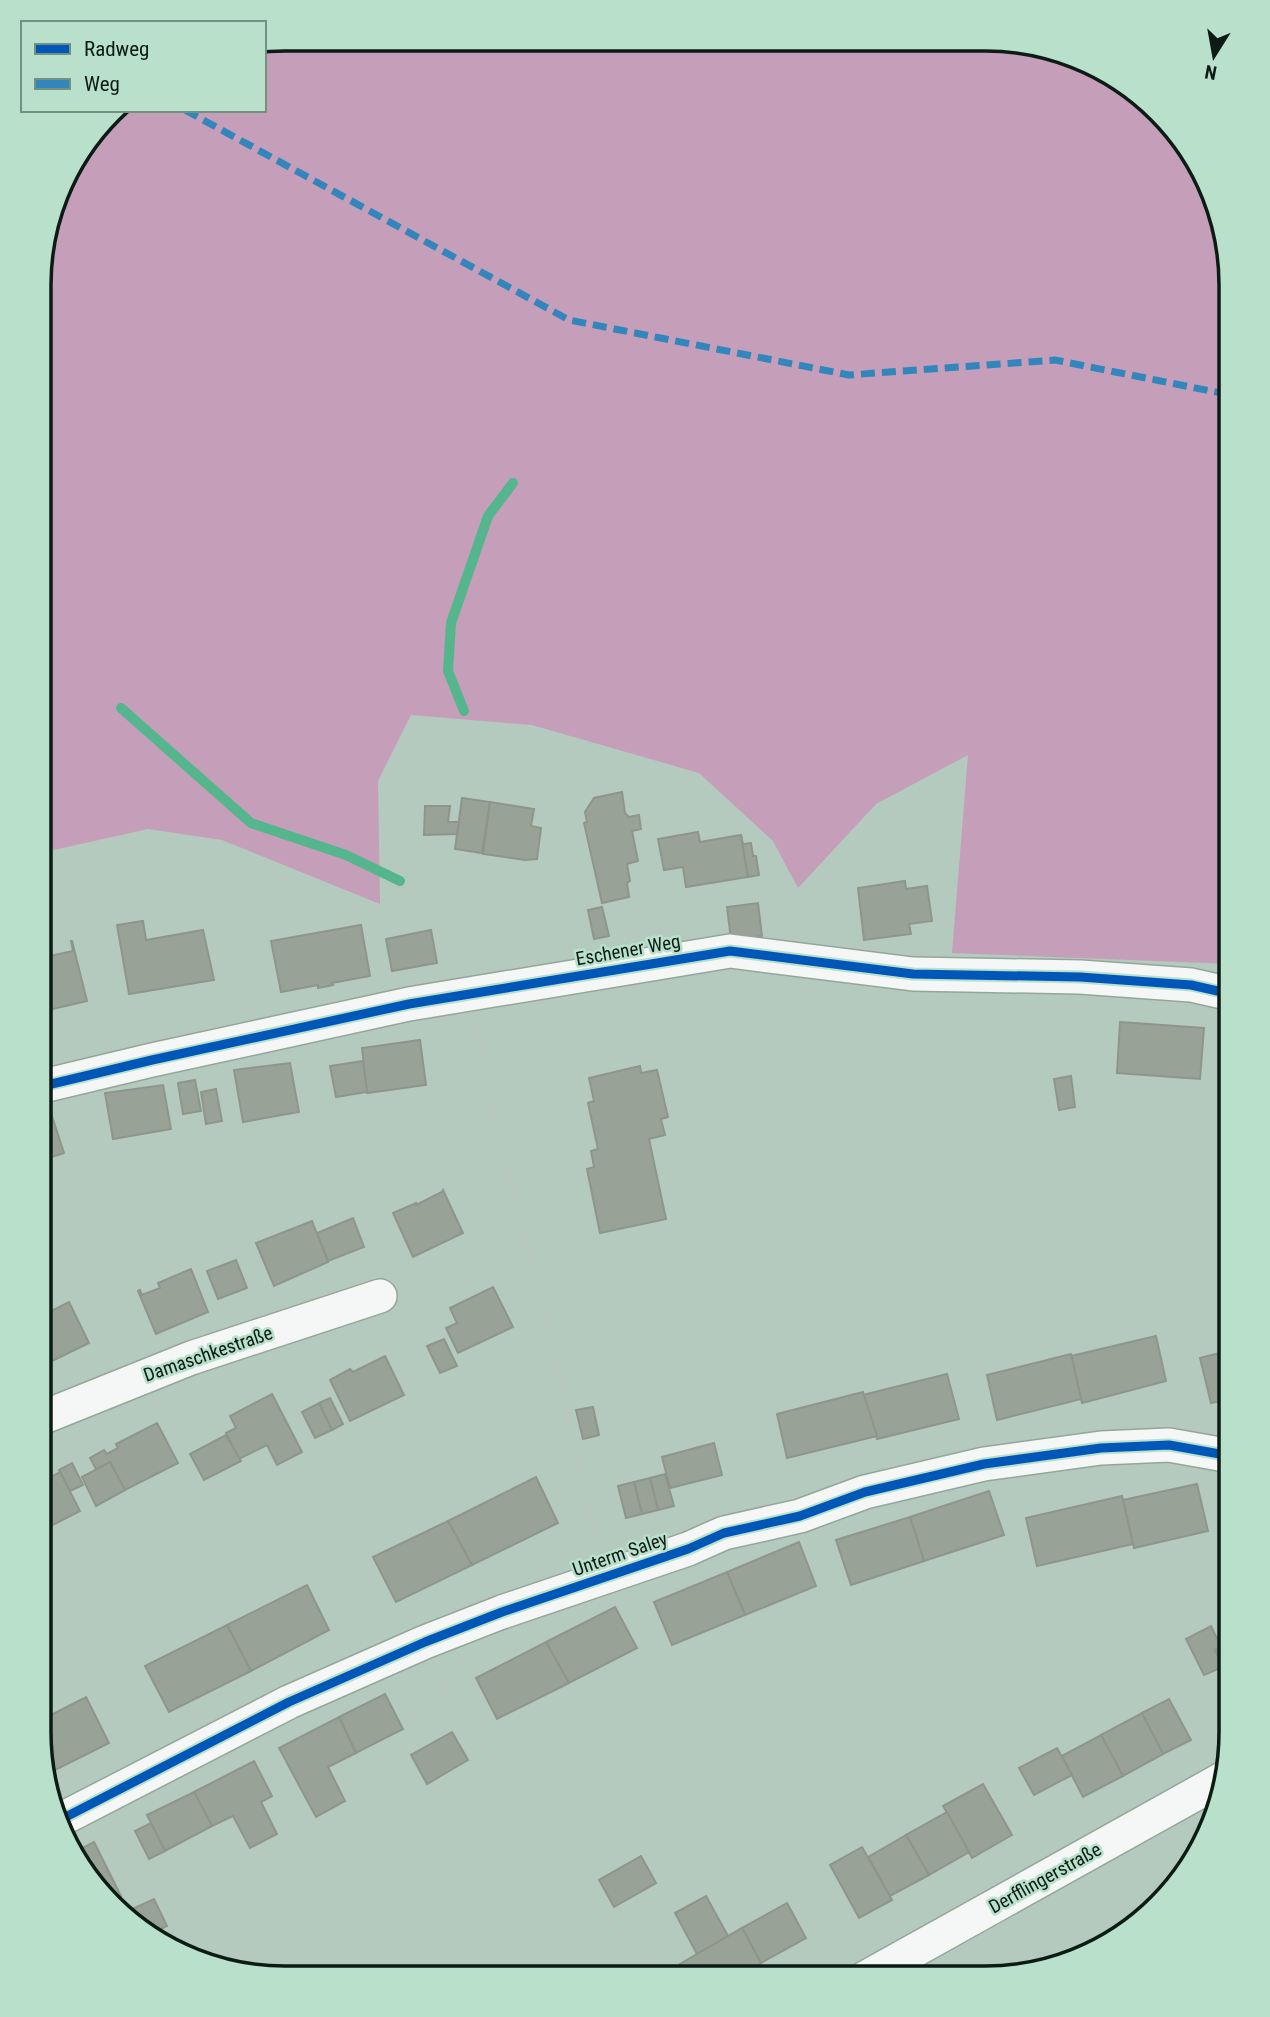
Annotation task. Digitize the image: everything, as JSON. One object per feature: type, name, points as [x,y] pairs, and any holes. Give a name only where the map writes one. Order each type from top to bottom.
[{"type":"street","name":"Eschener Weg","points":[[51,1084],[408,1004],[730,951],[913,974],[1094,978],[1191,985],[1219,991]]},
{"type":"street","name":"Damaschkestraße","points":[[51,1414],[191,1358],[380,1296]]},
{"type":"street","name":"Unterm Saley","points":[[67,1817],[289,1702],[425,1642],[502,1612],[688,1549],[724,1533],[800,1516],[864,1492],[984,1464],[1101,1448],[1169,1445],[1219,1454]]},
{"type":"street","name":"Derfflingerstraße","points":[[887,1966],[1213,1784]]},
{"type":"path","points":[[470,995],[494,1113],[559,1371],[573,1446],[608,1578]]},
{"type":"path","points":[[380,1296],[522,1228]]},
{"type":"path","points":[[455,1711],[492,1759],[554,1863],[653,1966]]},
{"type":"shaded area","points":[[266,51],[269,51],[986,51],[1046,59],[1102,82],[1128,99],[1151,119],[1171,142],[1188,168],[1207,209],[1215,239],[1219,284],[1219,964],[952,953],[968,755],[876,804],[798,888],[773,841],[699,773],[532,725],[411,715],[378,781],[380,904],[222,840],[148,829],[51,851],[53,254],[63,209],[82,168],[109,130],[127,112],[266,112]]},
{"type":"building","points":[[622,792],[625,813],[629,817],[639,815],[641,829],[632,831],[638,861],[627,864],[629,897],[602,903],[584,823],[587,822],[585,812],[594,798]]},
{"type":"building","points":[[462,798],[490,802],[482,853],[455,849]]},
{"type":"building","points":[[490,802],[534,809],[531,826],[541,828],[537,859],[525,860],[483,854]]},
{"type":"building","points":[[425,806],[450,806],[448,822],[459,822],[457,834],[424,835]]},
{"type":"building","points":[[698,832],[700,842],[741,835],[748,877],[686,887],[683,867],[664,870],[658,839]]},
{"type":"building","points":[[741,835],[743,844],[751,843],[759,875],[748,877]]},
{"type":"building","points":[[905,881],[906,889],[927,886],[932,921],[909,924],[911,934],[864,940],[858,888]]},
{"type":"building","points":[[758,903],[762,936],[731,940],[727,907]]},
{"type":"building","points":[[602,907],[609,936],[594,939],[588,910]]},
{"type":"building","points":[[143,921],[146,940],[203,930],[214,980],[129,994],[117,925]]},
{"type":"building","points":[[361,925],[370,976],[318,988],[318,985],[281,992],[271,941]]},
{"type":"building","points":[[431,930],[437,963],[392,971],[386,939]]},
{"type":"building","points":[[71,941],[87,1001],[51,1009],[51,956],[73,951]]},
{"type":"building","points":[[1120,1022],[1204,1028],[1200,1079],[1117,1073]]},
{"type":"building","points":[[420,1040],[426,1085],[367,1093],[362,1048]]},
{"type":"building","points":[[363,1061],[367,1092],[336,1097],[330,1066]]},
{"type":"building","points":[[290,1063],[299,1112],[243,1122],[234,1070]]},
{"type":"building","points":[[640,1066],[641,1073],[657,1070],[668,1117],[661,1119],[665,1135],[649,1139],[666,1219],[600,1233],[587,1169],[594,1167],[591,1151],[598,1149],[588,1103],[594,1101],[589,1078]]},
{"type":"building","points":[[1071,1076],[1075,1107],[1059,1110],[1054,1079]]},
{"type":"building","points":[[195,1080],[201,1111],[183,1114],[178,1083]]},
{"type":"building","points":[[163,1085],[171,1129],[113,1139],[105,1093]]},
{"type":"building","points":[[216,1089],[222,1121],[206,1124],[201,1092]]},
{"type":"building","points":[[51,1113],[64,1153],[51,1157]]},
{"type":"building","points":[[443,1190],[463,1233],[413,1257],[393,1213],[416,1205]]},
{"type":"building","points":[[353,1218],[364,1247],[328,1261],[317,1233]]},
{"type":"building","points":[[312,1221],[328,1262],[274,1286],[256,1243]]},
{"type":"building","points":[[236,1260],[247,1288],[218,1299],[207,1271]]},
{"type":"building","points":[[191,1269],[208,1312],[156,1334],[138,1291],[140,1290],[142,1295],[160,1288],[158,1283]]},
{"type":"building","points":[[493,1287],[513,1327],[458,1353],[446,1328],[457,1323],[450,1308]]},
{"type":"building","points":[[69,1302],[89,1343],[51,1362],[51,1311]]},
{"type":"building","points":[[1156,1336],[1166,1381],[1082,1403],[1071,1356]]},
{"type":"building","points":[[444,1339],[457,1366],[440,1373],[427,1346]]},
{"type":"building","points":[[1219,1353],[1219,1401],[1211,1403],[1200,1358]]},
{"type":"building","points":[[1071,1354],[1081,1399],[997,1420],[987,1375]]},
{"type":"building","points":[[385,1356],[404,1395],[350,1421],[330,1380]]},
{"type":"building","points":[[947,1374],[959,1419],[877,1439],[863,1395]]},
{"type":"building","points":[[863,1392],[877,1436],[787,1458],[777,1414]]},
{"type":"building","points":[[272,1394],[302,1452],[277,1465],[267,1445],[239,1459],[226,1433],[236,1428],[230,1416]]},
{"type":"building","points":[[330,1398],[343,1424],[332,1430],[319,1403]]},
{"type":"building","points":[[319,1403],[332,1430],[315,1438],[302,1412]]},
{"type":"building","points":[[593,1407],[599,1435],[583,1439],[576,1410]]},
{"type":"building","points":[[157,1423],[178,1463],[125,1490],[110,1462],[96,1469],[90,1458],[104,1450],[107,1454],[118,1448],[116,1444]]},
{"type":"building","points":[[226,1435],[241,1461],[204,1480],[190,1454]]},
{"type":"building","points":[[714,1443],[722,1475],[670,1488],[662,1457]]},
{"type":"building","points":[[110,1462],[125,1490],[96,1506],[82,1477]]},
{"type":"building","points":[[72,1463],[83,1485],[70,1491],[59,1470]]},
{"type":"building","points":[[60,1472],[80,1511],[51,1526],[51,1477]]},
{"type":"building","points":[[665,1474],[674,1506],[658,1510],[650,1478]]},
{"type":"building","points":[[536,1477],[558,1523],[472,1565],[448,1521]]},
{"type":"building","points":[[650,1478],[658,1510],[642,1514],[634,1482]]},
{"type":"building","points":[[634,1482],[642,1514],[626,1518],[618,1486]]},
{"type":"building","points":[[1197,1484],[1208,1531],[1134,1548],[1123,1500]]},
{"type":"building","points":[[989,1491],[1004,1535],[924,1561],[910,1517]]},
{"type":"building","points":[[1122,1496],[1133,1544],[1037,1566],[1026,1518]]},
{"type":"building","points":[[910,1517],[924,1561],[851,1585],[836,1540]]},
{"type":"building","points":[[448,1521],[472,1565],[396,1602],[373,1557]]},
{"type":"building","points":[[799,1542],[816,1586],[745,1615],[727,1572]]},
{"type":"building","points":[[727,1572],[745,1615],[672,1645],[654,1602]]},
{"type":"building","points":[[307,1585],[329,1630],[251,1671],[227,1625]]},
{"type":"building","points":[[615,1607],[637,1648],[569,1683],[546,1642]]},
{"type":"building","points":[[227,1625],[251,1671],[169,1712],[145,1666]]},
{"type":"building","points":[[1211,1626],[1219,1643],[1219,1648],[1215,1650],[1219,1658],[1219,1669],[1204,1675],[1186,1639]]},
{"type":"building","points":[[546,1642],[569,1683],[497,1719],[476,1678]]},
{"type":"building","points":[[385,1694],[403,1729],[356,1753],[339,1717]]},
{"type":"building","points":[[86,1697],[109,1743],[54,1770],[51,1715]]},
{"type":"building","points":[[1169,1699],[1191,1740],[1163,1754],[1142,1713]]},
{"type":"building","points":[[1142,1713],[1163,1754],[1123,1776],[1101,1735]]},
{"type":"building","points":[[339,1717],[356,1753],[328,1767],[345,1801],[316,1817],[279,1748]]},
{"type":"building","points":[[452,1732],[468,1760],[427,1784],[411,1755]]},
{"type":"building","points":[[1101,1735],[1123,1776],[1083,1797],[1062,1756]]},
{"type":"building","points":[[1057,1748],[1072,1775],[1034,1795],[1019,1768]]},
{"type":"building","points":[[254,1761],[272,1796],[261,1802],[277,1834],[250,1848],[233,1816],[212,1826],[194,1792]]},
{"type":"building","points":[[983,1784],[1012,1835],[972,1858],[943,1806]]},
{"type":"building","points":[[194,1792],[212,1826],[165,1851],[147,1815]]},
{"type":"building","points":[[947,1812],[969,1852],[929,1875],[906,1835]]},
{"type":"building","points":[[151,1823],[165,1851],[149,1859],[135,1831]]},
{"type":"building","points":[[906,1835],[929,1875],[890,1896],[868,1857]]},
{"type":"building","points":[[94,1842],[121,1896],[118,1897],[99,1875],[82,1848]]},
{"type":"building","points":[[862,1847],[892,1900],[859,1918],[830,1865]]},
{"type":"building","points":[[641,1856],[656,1883],[614,1907],[599,1880]]},
{"type":"building","points":[[706,1896],[728,1936],[697,1954],[675,1913]]},
{"type":"building","points":[[154,1899],[167,1926],[160,1930],[132,1909]]},
{"type":"building","points":[[787,1903],[806,1938],[761,1963],[742,1928]]},
{"type":"building","points":[[742,1928],[761,1963],[756,1966],[680,1964]]},
{"type":"waterway","points":[[464,711],[448,671],[451,623],[488,516],[513,483]]},
{"type":"waterway","points":[[121,708],[251,823],[346,855],[400,881]]},
{"type":"marked path","points":[[189,112],[569,320],[849,375],[1055,360],[1219,393]]},
{"type":"cycle path","points":[[51,1084],[409,1004],[730,951],[913,974],[1080,977],[1191,985],[1219,991]]},
{"type":"cycle path","points":[[67,1817],[289,1702],[425,1642],[502,1612],[688,1549],[724,1533],[800,1516],[865,1492],[984,1464],[1101,1448],[1169,1445],[1219,1454]]}]
